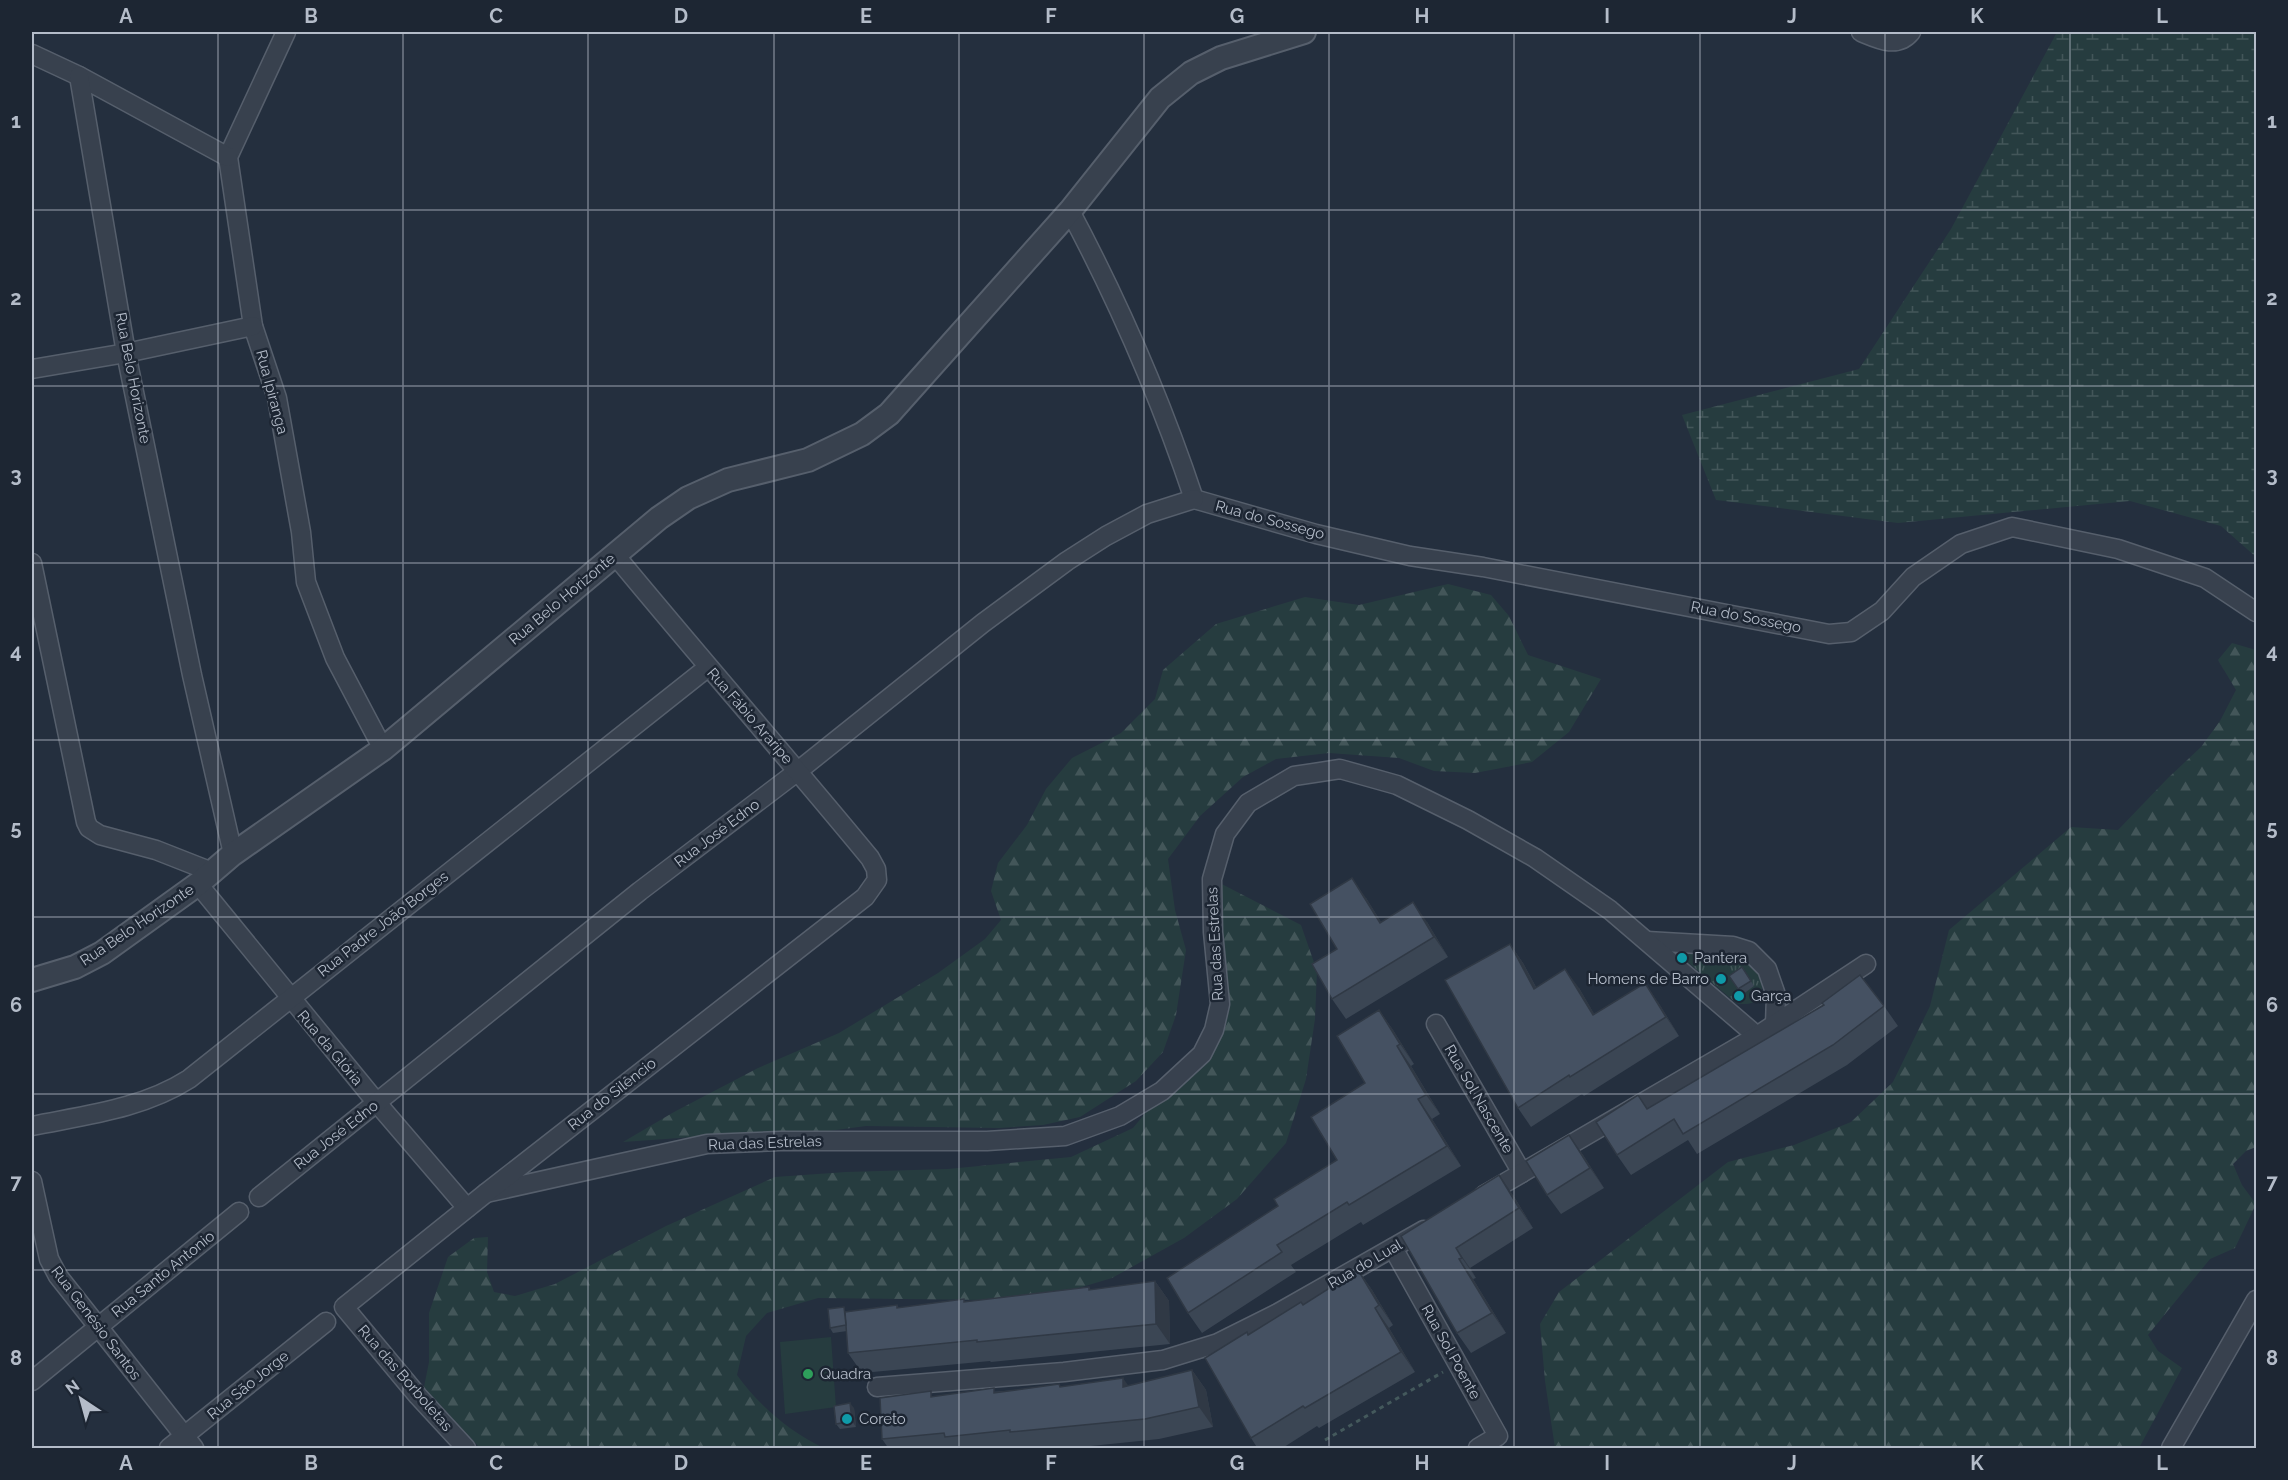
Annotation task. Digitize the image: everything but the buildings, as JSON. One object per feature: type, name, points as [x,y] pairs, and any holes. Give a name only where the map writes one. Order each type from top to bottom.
[{"type":"street","points":[[32,54],[79,76],[228,157],[286,32]]},
{"type":"street","name":"Rua Belo Horizonte","points":[[32,980],[75,967],[102,953],[205,878],[233,854],[383,749],[659,518],[688,498],[728,480],[808,459],[862,434],[889,414],[1070,210],[1160,98],[1191,73],[1221,58],[1305,32]]},
{"type":"street","points":[[1861,32],[1893,42],[1906,38],[1911,32]]},
{"type":"street","name":"Rua Belo Horizonte","points":[[79,76],[126,353],[192,675],[233,854]]},
{"type":"street","name":"Rua Ipiranga","points":[[228,157],[253,326],[277,398],[296,498],[306,582],[335,658],[383,749]]},
{"type":"street","points":[[1070,210],[1094,256],[1166,417],[1194,500]]},
{"type":"street","points":[[32,369],[126,353],[253,326]]},
{"type":"street","name":"Rua do Sossego","points":[[1194,500],[1316,534],[1410,556],[1483,567],[1829,634],[1851,632],[1882,611],[1913,577],[1961,544],[2012,527],[2118,549],[2205,579],[2256,612]]},
{"type":"street","name":"Rua José Edno","points":[[259,1197],[640,891],[798,771],[983,623],[1067,561],[1147,514],[1194,500]]},
{"type":"street","name":"Rua Fábio Araripe","points":[[615,555],[707,668],[798,771],[870,858],[876,870],[877,880]]},
{"type":"street","points":[[32,563],[89,828],[100,835],[156,850],[205,878]]},
{"type":"street","name":"Rua Padre João Borges","points":[[32,1126],[140,1103],[174,1089],[189,1079],[707,668]]},
{"type":"street","name":"Rua das Estrelas","points":[[486,1193],[707,1144],[780,1141],[987,1141],[1065,1136],[1120,1116],[1162,1091],[1202,1054],[1214,1029],[1220,1004],[1213,932],[1212,879],[1225,834],[1248,803],[1294,776],[1340,769],[1397,785],[1468,820],[1535,858],[1610,910],[1757,1036]]},
{"type":"street","name":"Rua da Glória","points":[[205,878],[289,998],[467,1208]]},
{"type":"street","name":"Rua do Silêncio","points":[[344,1307],[865,897],[877,880]]},
{"type":"street","points":[[1647,941],[1733,946],[1749,951],[1767,969],[1776,995],[1775,1025]]},
{"type":"street","points":[[1467,1204],[1757,1036],[1866,964]]},
{"type":"street","name":"Rua Sol Nascente","points":[[1436,1024],[1522,1173]]},
{"type":"street","name":"Rua Genésio Santos","points":[[32,1181],[49,1258],[58,1276],[97,1329],[189,1443]]},
{"type":"street","name":"Rua Santo Antonio","points":[[32,1381],[239,1212]]},
{"type":"street","name":"Rua do Lual","points":[[877,1387],[1064,1372],[1163,1360],[1218,1343],[1278,1313],[1439,1220]]},
{"type":"street","name":"Rua Sol Poente","points":[[1393,1248],[1498,1436],[1478,1449]]},
{"type":"street","points":[[2171,1449],[2256,1300]]},
{"type":"street","name":"Rua das Borboletas","points":[[344,1307],[418,1396],[466,1449]]},
{"type":"street","name":"Rua São Jorge","points":[[169,1449],[189,1443],[326,1322]]},
{"type":"path","points":[[1325,1440],[1457,1363]]},
{"type":"green space","points":[[2057,32],[2256,32],[2256,557],[2221,526],[2130,501],[1898,523],[1716,500],[1682,415],[1859,369],[1951,229]]},
{"type":"green space","points":[[1448,584],[1491,595],[1509,616],[1528,655],[1601,679],[1569,732],[1532,762],[1475,773],[1434,771],[1399,758],[1329,753],[1276,759],[1243,777],[1200,816],[1168,859],[1175,910],[1186,950],[1176,1015],[1163,1052],[1136,1081],[1080,1117],[1043,1125],[999,1128],[866,1126],[821,1132],[764,1132],[623,1142],[758,1068],[839,1033],[938,973],[985,939],[1001,920],[991,891],[998,863],[1027,825],[1046,789],[1072,758],[1121,733],[1155,699],[1163,670],[1216,624],[1305,597],[1359,605]]},
{"type":"green space","points":[[2232,643],[2256,650],[2256,1147],[2246,1151],[2233,1164],[2242,1185],[2256,1204],[2235,1248],[2210,1259],[2148,1335],[2158,1351],[2182,1368],[2139,1448],[1555,1448],[1545,1381],[1540,1324],[1559,1292],[1728,1162],[1794,1145],[1851,1122],[1893,1082],[1930,1006],[1949,930],[2071,827],[2118,830],[2201,747],[2220,721],[2236,690],[2218,660]]},
{"type":"green space","points":[[1212,879],[1301,925],[1317,971],[1315,1019],[1306,1079],[1286,1143],[1237,1199],[1184,1238],[1112,1278],[1032,1302],[818,1298],[767,1313],[746,1336],[737,1375],[776,1417],[799,1434],[824,1448],[480,1448],[424,1387],[429,1362],[429,1313],[448,1257],[474,1238],[488,1237],[487,1272],[494,1292],[515,1296],[555,1284],[666,1226],[775,1177],[948,1169],[1071,1157],[1133,1128],[1214,1030]]},
{"type":"green space","points":[[1677,953],[1721,953],[1738,957],[1753,967],[1758,974],[1762,990],[1760,997],[1755,1002],[1747,1004],[1736,1003]]},
{"type":"green space","name":"Quadra","points":[[831,1337],[836,1407],[785,1414],[780,1342]]},
{"type":"place","name":"Pantera","points":[[1682,958]]},
{"type":"place","name":"Homens de Barro","points":[[1721,979]]},
{"type":"place","name":"Garça","points":[[1739,996]]},
{"type":"place","name":"Quadra","points":[[808,1374]]},
{"type":"place","name":"Coreto","points":[[847,1419]]}]
